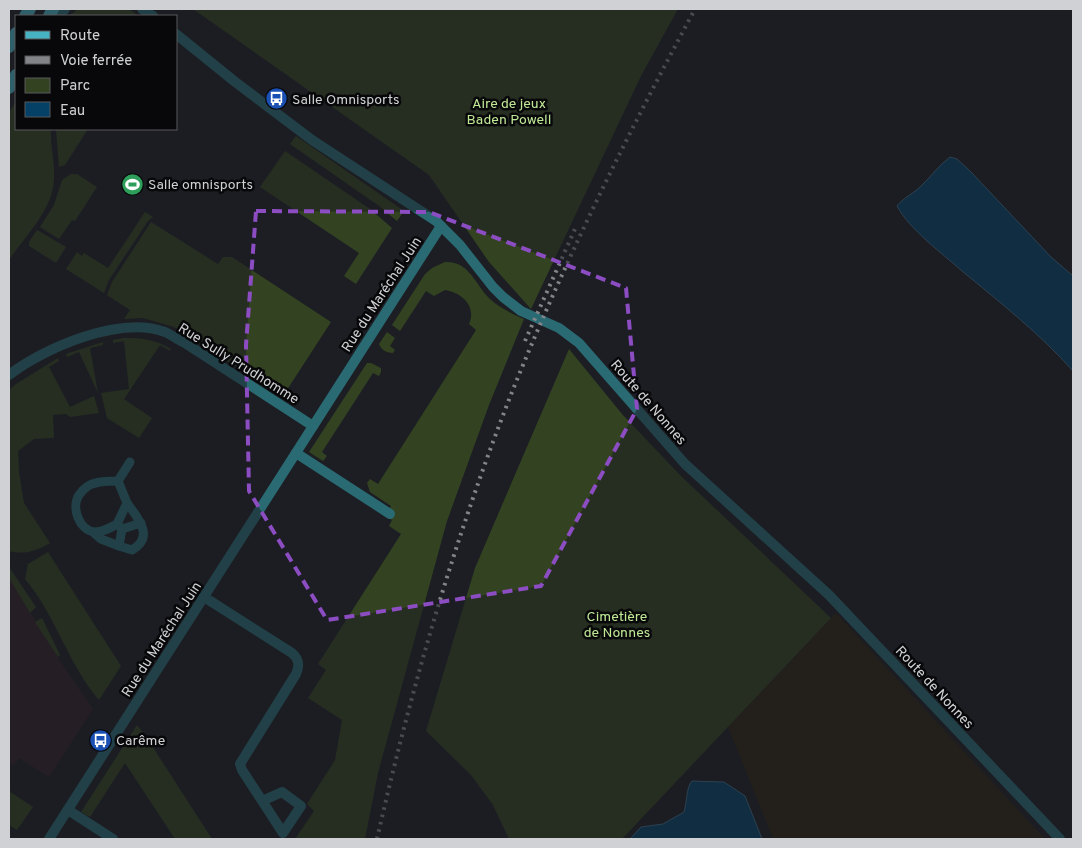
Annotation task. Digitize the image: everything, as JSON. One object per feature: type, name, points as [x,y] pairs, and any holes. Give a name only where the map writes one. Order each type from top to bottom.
[{"type":"main road","points":[[9,47],[15,35]]},
{"type":"main road","points":[[9,88],[15,77]]},
{"type":"street","points":[[142,9],[153,15]]},
{"type":"street","points":[[9,41],[15,26]]},
{"type":"street","name":"Route de Nonnes","points":[[178,36],[312,140],[416,206],[441,226],[460,245],[493,287],[521,311],[559,328],[579,343],[685,464],[829,595],[1060,839]]},
{"type":"street","name":"Rue du Maréchal Juin","points":[[49,839],[441,226]]},
{"type":"street","name":"Rue Sully Prudhomme","points":[[9,375],[43,353],[66,342],[118,329],[142,328],[163,332],[185,343],[313,426]]},
{"type":"street","points":[[296,453],[390,514]]},
{"type":"street","points":[[118,481],[130,462]]},
{"type":"street","points":[[106,481],[118,481],[127,503],[141,523],[144,532],[139,546],[132,550],[101,538],[82,526],[76,512],[78,495],[89,485],[106,481]]},
{"type":"street","points":[[119,546],[120,527],[127,503]]},
{"type":"street","points":[[93,532],[141,523]]},
{"type":"street","points":[[204,597],[292,653],[299,663],[296,674],[240,764],[262,801]]},
{"type":"street","points":[[68,810],[113,839]]},
{"type":"highlighted area","points":[[256,211],[429,212],[626,288],[637,409],[541,586],[327,620],[249,491],[246,345]]},
{"type":"shaded area","points":[[9,578],[60,661],[93,709],[49,777],[19,758],[14,766],[9,763]]},
{"type":"shaded area","points":[[836,613],[1045,839],[773,839],[728,727]]},
{"type":"green space","points":[[78,9],[129,9],[138,15],[70,15]]},
{"type":"green space","name":"Aire de jeux Baden Powell","points":[[193,9],[678,9],[641,76],[531,309],[489,262],[429,175]]},
{"type":"green space","points":[[15,103],[15,130],[51,130],[54,179],[49,201],[44,212],[9,260],[9,112]]},
{"type":"green space","points":[[56,130],[87,130],[65,165],[59,167]]},
{"type":"green space","points":[[296,136],[404,211],[397,221],[379,206],[290,144]]},
{"type":"green space","points":[[285,151],[370,209],[392,228],[356,284],[344,276],[359,253],[260,187]]},
{"type":"green space","points":[[71,174],[77,174],[97,187],[75,221],[72,220],[59,239],[40,227],[54,205],[62,180]]},
{"type":"green space","points":[[145,212],[153,217],[148,221],[109,280],[104,293],[66,269],[77,252],[82,256],[84,253],[108,268]]},
{"type":"green space","points":[[151,222],[218,264],[223,257],[232,257],[331,322],[283,396],[174,327],[143,318],[124,319],[130,310],[107,295],[112,282]]},
{"type":"green space","points":[[37,230],[66,247],[56,263],[29,246],[29,242]]},
{"type":"green space","points":[[445,262],[460,265],[471,275],[490,299],[524,319],[489,405],[447,521],[378,773],[365,839],[295,839],[314,811],[307,804],[335,760],[342,720],[308,698],[326,670],[318,664],[401,534],[389,526],[392,520],[385,516],[391,506],[370,492],[367,483],[370,479],[378,484],[476,330],[469,324],[471,312],[466,301],[457,294],[445,290],[434,296],[426,291],[400,331],[392,325],[425,274],[432,268]]},
{"type":"green space","points":[[387,332],[395,338],[390,346],[395,350],[393,353],[384,351],[379,344]]},
{"type":"green space","points":[[123,338],[148,340],[171,349],[170,351],[160,345],[124,399],[152,418],[139,438],[107,418],[101,393],[129,389],[124,341],[113,343],[113,340]]},
{"type":"green space","points":[[103,342],[103,345],[90,348],[98,393],[79,352],[67,357],[66,354]]},
{"type":"green space","name":"Cimetière de Nonnes","points":[[569,349],[622,414],[681,476],[831,618],[622,839],[509,839],[493,805],[471,775],[426,731],[475,568]]},
{"type":"green space","points":[[58,358],[59,361],[49,367],[70,407],[94,396],[99,413],[70,417],[66,414],[53,415],[54,438],[34,439],[18,451],[24,503],[50,543],[30,552],[9,551],[9,390]]},
{"type":"green space","points":[[367,363],[381,368],[381,372],[379,376],[373,373],[322,452],[327,456],[323,461],[309,452]]},
{"type":"green space","points":[[48,552],[121,666],[99,700],[79,671],[36,593],[25,579],[28,564]]},
{"type":"green space","points":[[9,567],[36,607],[30,613],[9,578]]},
{"type":"green space","points":[[42,618],[60,655],[58,657],[35,622]]},
{"type":"green space","points":[[137,725],[212,839],[175,839],[125,763],[90,817],[81,812]]},
{"type":"green space","points":[[9,791],[33,807],[17,830],[9,825]]},
{"type":"water","points":[[950,157],[957,159],[970,171],[1051,257],[1073,276],[1073,371],[1020,319],[927,241],[902,215],[897,206],[919,188]]},
{"type":"water","points":[[692,781],[724,782],[745,796],[762,839],[630,839],[641,827],[663,824],[684,812]]},
{"type":"railway","points":[[377,839],[404,727],[435,616],[470,506],[510,397],[530,347],[597,200],[695,9]]},
{"type":"railway","points":[[525,341],[575,229]]},
{"type":"place","name":"Salle Omnisports","points":[[276,99]]},
{"type":"place","name":"Salle omnisports","points":[[132,184]]},
{"type":"place","name":"Carême","points":[[100,740]]}]
